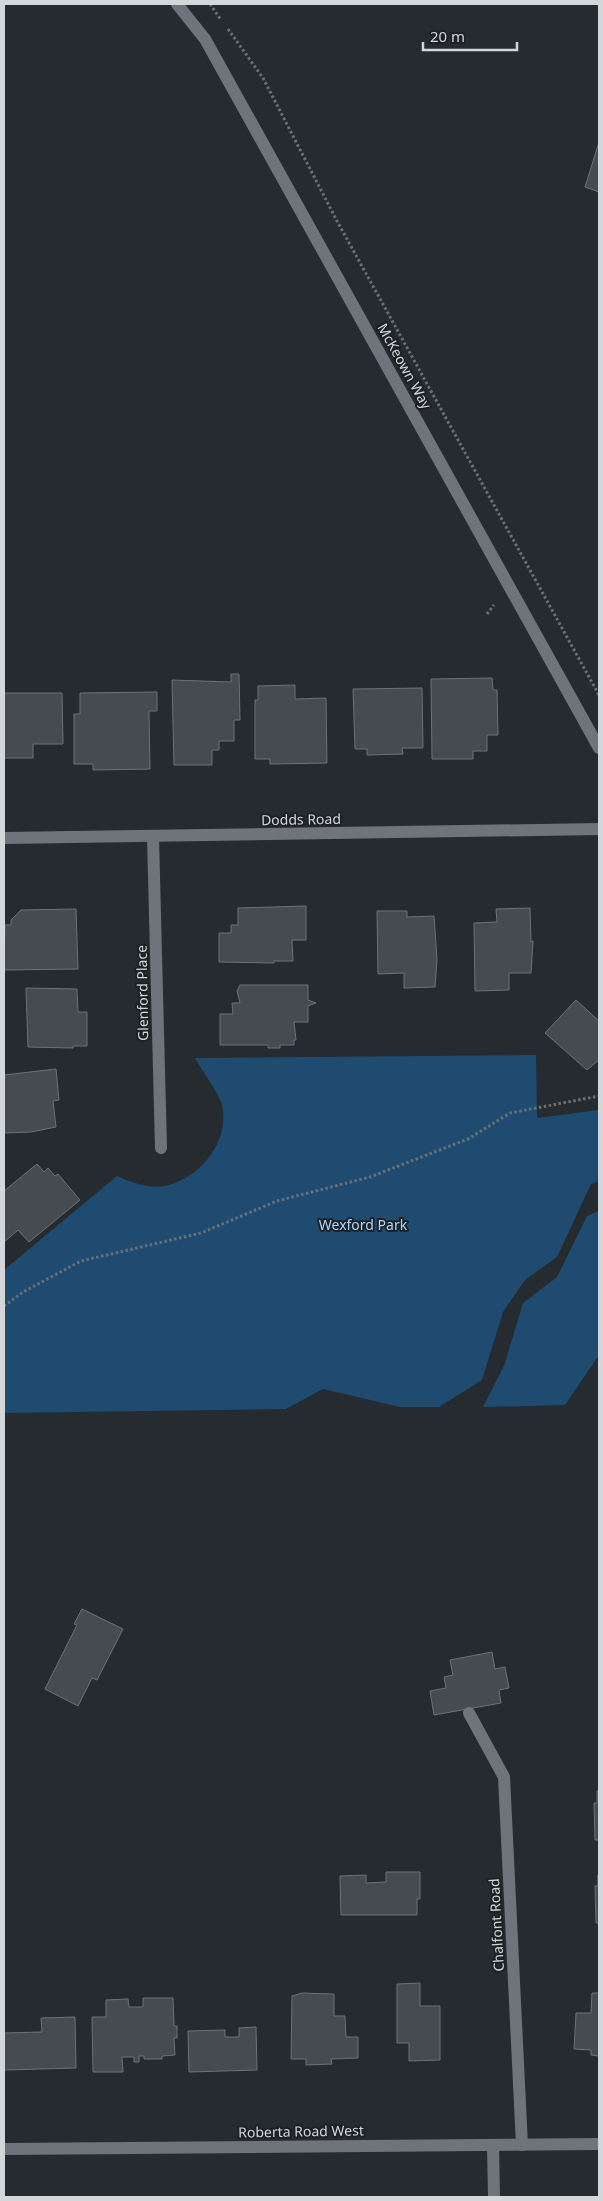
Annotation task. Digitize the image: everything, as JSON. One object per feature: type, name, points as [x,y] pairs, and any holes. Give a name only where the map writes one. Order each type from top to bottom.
[{"type":"street","name":"McKeown Way","points":[[177,4],[205,39],[599,748]]},
{"type":"street","name":"Dodds Road","points":[[4,838],[599,830]]},
{"type":"street","name":"Glenford Place","points":[[153,837],[160,1148]]},
{"type":"street","name":"Chalfont Road","points":[[469,1713],[504,1777],[522,2144]]},
{"type":"street","points":[[493,2144],[494,2197]]},
{"type":"street","name":"Roberta Road West","points":[[4,2149],[599,2144]]},
{"type":"path","points":[[210,4],[262,78],[346,238],[599,696]]},
{"type":"path","points":[[4,1306],[23,1292],[80,1261],[202,1233],[277,1201],[370,1177],[468,1140],[510,1113],[599,1096]]},
{"type":"green space","name":"Wexford Park","points":[[536,1055],[537,1118],[599,1110],[599,1181],[591,1184],[557,1257],[525,1280],[503,1312],[482,1380],[439,1407],[400,1407],[323,1389],[286,1409],[4,1413],[4,1270],[117,1176],[142,1185],[156,1187],[169,1185],[181,1180],[192,1174],[202,1165],[211,1155],[217,1143],[222,1131],[223,1118],[221,1101],[195,1058]]},
{"type":"green space","points":[[599,1211],[599,1355],[565,1405],[483,1407],[504,1366],[523,1303],[557,1277],[587,1216]]},
{"type":"building","points":[[599,142],[599,192],[585,187]]},
{"type":"building","points":[[231,674],[239,674],[240,720],[234,720],[234,741],[219,741],[219,750],[212,750],[212,765],[174,765],[172,680],[231,682]]},
{"type":"building","points":[[492,678],[493,690],[497,690],[498,735],[487,735],[487,751],[473,751],[473,759],[432,759],[431,679]]},
{"type":"building","points":[[295,685],[295,699],[326,698],[327,763],[270,764],[270,759],[255,759],[255,700],[258,700],[258,686]]},
{"type":"building","points":[[422,688],[423,748],[402,748],[403,754],[367,755],[367,749],[355,749],[353,689]]},
{"type":"building","points":[[157,692],[157,711],[149,711],[150,769],[93,770],[93,764],[74,764],[74,714],[80,714],[80,693]]},
{"type":"building","points":[[4,693],[62,693],[63,744],[33,744],[33,758],[4,758]]},
{"type":"building","points":[[306,906],[306,940],[292,940],[293,961],[274,961],[274,963],[219,962],[219,933],[231,933],[231,925],[238,925],[238,908]]},
{"type":"building","points":[[530,908],[531,942],[533,941],[531,973],[509,973],[509,990],[475,991],[474,923],[497,922],[496,909]]},
{"type":"building","points":[[76,909],[78,969],[4,970],[5,925],[11,925],[11,920],[21,910]]},
{"type":"building","points":[[377,911],[407,911],[407,917],[434,916],[437,960],[435,987],[404,988],[404,973],[378,974]]},
{"type":"building","points":[[240,985],[308,985],[308,1000],[316,1003],[308,1006],[308,1022],[294,1022],[296,1040],[294,1040],[294,1045],[280,1045],[280,1048],[268,1048],[268,1045],[220,1045],[220,1014],[233,1014],[232,1003],[240,1003],[237,991]]},
{"type":"building","points":[[26,988],[77,989],[78,1012],[87,1012],[87,1046],[73,1046],[73,1048],[28,1047]]},
{"type":"building","points":[[576,1000],[599,1021],[599,1060],[587,1070],[545,1033]]},
{"type":"building","points":[[56,1069],[59,1100],[53,1101],[56,1127],[31,1132],[4,1133],[4,1075]]},
{"type":"building","points":[[37,1164],[44,1172],[48,1168],[55,1176],[58,1174],[80,1200],[29,1242],[18,1230],[4,1242],[4,1191]]},
{"type":"building","points":[[82,1609],[123,1629],[97,1680],[92,1678],[78,1706],[45,1689],[77,1625],[74,1624]]},
{"type":"building","points":[[492,1652],[495,1669],[505,1667],[509,1688],[499,1690],[501,1703],[434,1715],[430,1691],[446,1688],[444,1677],[453,1675],[450,1660]]},
{"type":"building","points":[[597,1791],[599,1791],[599,1840],[595,1840],[594,1803],[597,1803]]},
{"type":"building","points":[[386,1872],[420,1872],[420,1899],[417,1899],[417,1915],[341,1915],[340,1876],[366,1875],[366,1883],[386,1882]]},
{"type":"building","points":[[598,1875],[599,1923],[596,1923],[595,1886],[598,1886]]},
{"type":"building","points":[[420,1983],[420,2006],[440,2006],[440,2060],[409,2061],[409,2043],[397,2043],[397,1984]]},
{"type":"building","points":[[302,1993],[334,1994],[334,2016],[345,2016],[346,2037],[358,2037],[358,2058],[331,2059],[332,2064],[306,2065],[306,2059],[291,2059],[292,1996]]},
{"type":"building","points":[[592,1993],[599,1993],[599,2056],[591,2055],[591,2050],[574,2049],[576,2013],[591,2013]]},
{"type":"building","points":[[143,1998],[173,1998],[174,2026],[177,2026],[177,2038],[174,2038],[175,2055],[162,2056],[162,2059],[144,2059],[144,2056],[139,2056],[139,2062],[134,2062],[134,2057],[122,2057],[123,2072],[93,2072],[92,2017],[106,2017],[106,2000],[128,1999],[129,2007],[143,2007]]},
{"type":"building","points":[[75,2017],[76,2068],[4,2070],[4,2033],[42,2032],[41,2018]]},
{"type":"building","points":[[256,2027],[257,2070],[189,2072],[188,2031],[225,2030],[225,2037],[239,2037],[239,2028]]}]
